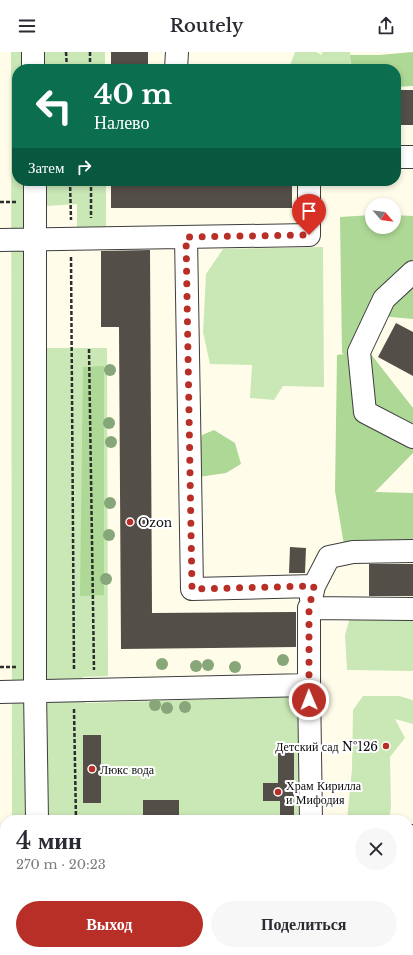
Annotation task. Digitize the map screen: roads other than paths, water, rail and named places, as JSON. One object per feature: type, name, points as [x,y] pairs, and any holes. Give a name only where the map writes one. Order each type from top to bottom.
[{"type":"lane","points":[[33,52],[33,64]]},
{"type":"lane","points":[[176,64],[177,52]]},
{"type":"lane","points":[[401,157],[413,157]]},
{"type":"lane","points":[[35,186],[35,690],[37,815]]},
{"type":"lane","points":[[0,240],[309,235],[309,186]]},
{"type":"lane","points":[[186,237],[192,589],[314,586]]},
{"type":"lane","points":[[413,272],[384,298],[359,352],[365,412],[413,438]]},
{"type":"lane","points":[[311,815],[309,608],[314,586],[329,557],[353,552],[413,551]]},
{"type":"lane","points":[[309,608],[413,609]]},
{"type":"lane","points":[[0,692],[309,684]]},
{"type":"place","name":"Ozon","points":[[130,522]]},
{"type":"place","name":"Детский сад №126","points":[[386,746]]},
{"type":"place","name":"Люкс вода","points":[[92,769]]},
{"type":"place","name":"Храм Кирилла и Мифодия","points":[[278,792]]}]
